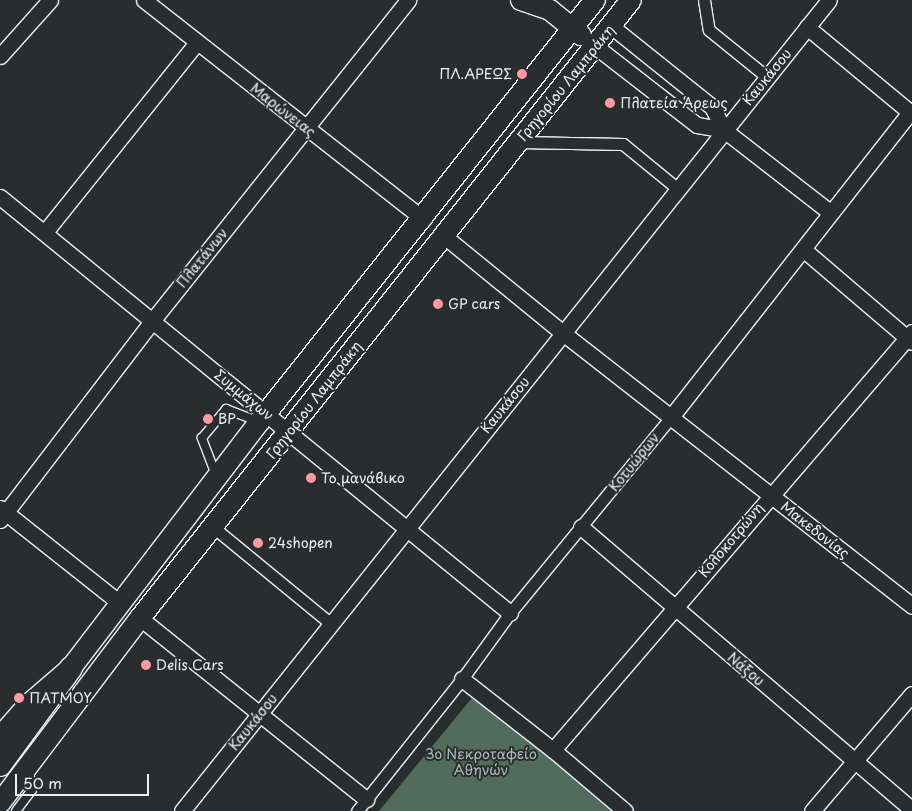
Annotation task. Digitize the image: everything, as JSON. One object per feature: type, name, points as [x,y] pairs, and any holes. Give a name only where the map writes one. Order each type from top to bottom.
[{"type":"main road","points":[[522,0],[550,10],[595,46]]},
{"type":"main road","name":"Γρηγορίου Λαμπράκη","points":[[0,803],[140,618],[631,0]]},
{"type":"main road","points":[[587,3],[611,26]]},
{"type":"main road","name":"Γρηγορίου Λαμπράκη","points":[[0,737],[28,704],[71,668],[263,418],[423,219],[572,28],[587,3]]},
{"type":"main road","points":[[0,765],[71,668]]},
{"type":"street","points":[[0,56],[50,0]]},
{"type":"street","name":"Μαρώνειας","points":[[144,0],[423,219]]},
{"type":"street","name":"Πλατάνων","points":[[2,514],[152,321],[408,0]]},
{"type":"street","points":[[704,0],[709,30],[767,77]]},
{"type":"street","name":"Καυκάσου","points":[[182,811],[828,0]]},
{"type":"street","points":[[611,26],[712,107],[724,130],[831,213]]},
{"type":"street","points":[[807,27],[911,113]]},
{"type":"street","points":[[44,232],[198,42]]},
{"type":"street","points":[[595,46],[696,125],[724,130]]},
{"type":"street","name":"Κοτυώρων","points":[[362,805],[462,680],[510,613],[671,417],[911,113]]},
{"type":"street","points":[[518,142],[623,144],[678,188]]},
{"type":"street","name":"Συμμάχων","points":[[0,197],[152,321],[263,418],[289,432],[510,613]]},
{"type":"street","points":[[444,236],[563,333],[671,417]]},
{"type":"street","points":[[803,249],[910,337]]},
{"type":"street","name":"Κολοκοτρώνη","points":[[553,750],[770,494],[910,337]]},
{"type":"street","name":"Μακεδονίας","points":[[671,417],[912,606]]},
{"type":"street","points":[[2,514],[120,603]]},
{"type":"street","points":[[213,527],[331,624]]},
{"type":"street","name":"Νάξου","points":[[581,528],[912,810]]},
{"type":"street","points":[[140,618],[259,714],[362,805]]},
{"type":"street","points":[[462,680],[553,750],[625,811]]},
{"type":"street","points":[[812,811],[856,762],[912,694]]},
{"type":"lane","points":[[217,477],[202,438],[226,409],[263,418]]},
{"type":"lane","points":[[16,811],[32,790],[29,765]]},
{"type":"green space","name":"3ο Νεκροταφείο Αθηνών","points":[[476,693],[611,811],[379,811]]},
{"type":"place","name":"ΠΛ.ΑΡΕΩΣ","points":[[522,74]]},
{"type":"place","name":"Πλατεία Άρεως","points":[[610,103]]},
{"type":"place","name":"GP cars","points":[[438,304]]},
{"type":"place","name":"BP","points":[[208,419]]},
{"type":"place","name":"Το μανάβικο","points":[[311,478]]},
{"type":"place","name":"24shopen","points":[[258,543]]},
{"type":"place","name":"Delis Cars","points":[[146,665]]},
{"type":"place","name":"ΠΑΤΜΟΥ","points":[[19,698]]}]
